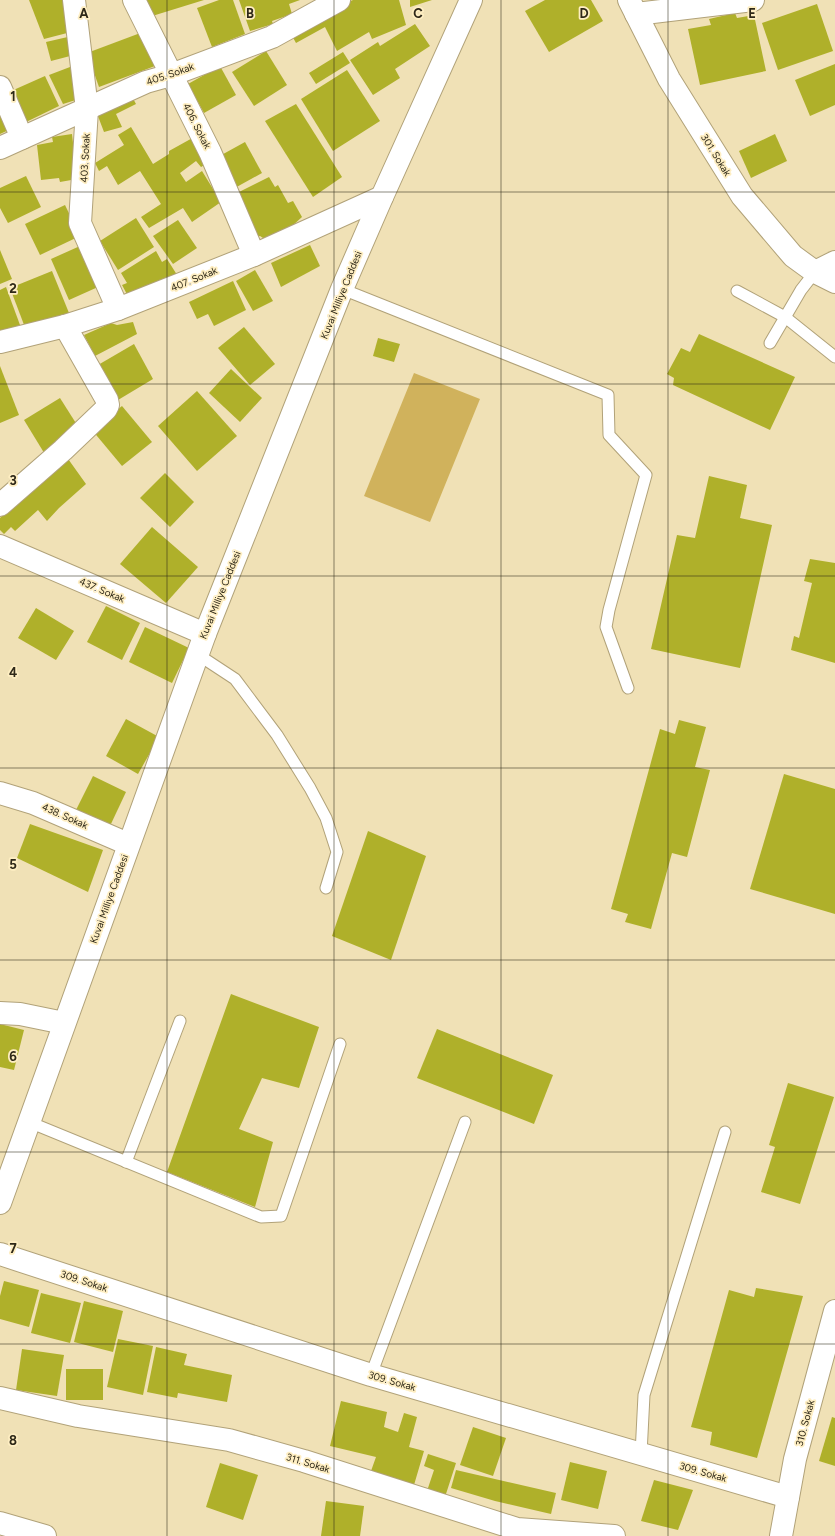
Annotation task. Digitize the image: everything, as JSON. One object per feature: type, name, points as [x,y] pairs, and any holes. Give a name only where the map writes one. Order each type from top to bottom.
[{"type":"street","name":"403. Sokak","points":[[74,0],[88,109],[80,223],[118,309]]},
{"type":"street","name":"406. Sokak","points":[[134,0],[170,75],[210,152],[254,255]]},
{"type":"street","name":"405. Sokak","points":[[0,148],[146,82],[170,75],[272,37],[339,0]]},
{"type":"street","name":"Kuvai Milliye Caddesi","points":[[0,1203],[197,654],[342,289],[471,0]]},
{"type":"street","points":[[633,7],[753,0]]},
{"type":"street","name":"301. Sokak","points":[[633,7],[669,80],[742,196],[793,256],[815,272],[835,282]]},
{"type":"street","points":[[0,87],[22,138]]},
{"type":"street","name":"407. Sokak","points":[[0,342],[65,326],[118,309],[254,255],[382,197]]},
{"type":"street","points":[[815,272],[835,262]]},
{"type":"street","points":[[0,505],[63,450],[106,409],[108,405],[97,380],[65,326]]},
{"type":"street","name":"437. Sokak","points":[[0,546],[205,634]]},
{"type":"street","name":"438. Sokak","points":[[0,793],[33,803],[128,844]]},
{"type":"street","points":[[0,1013],[20,1014],[64,1024]]},
{"type":"street","name":"309. Sokak","points":[[0,1254],[371,1375],[788,1497]]},
{"type":"street","name":"310. Sokak","points":[[781,1536],[795,1459],[835,1311]]},
{"type":"street","name":"311. Sokak","points":[[0,1398],[78,1416],[229,1440],[304,1461],[517,1529],[614,1536]]},
{"type":"street","points":[[0,1523],[45,1536]]},
{"type":"lane","points":[[770,343],[801,290],[815,272]]},
{"type":"lane","points":[[342,289],[608,395],[609,435],[646,474],[609,610],[606,627],[628,688]]},
{"type":"lane","points":[[737,291],[785,317],[835,357]]},
{"type":"lane","points":[[197,654],[235,680],[277,735],[310,788],[326,818],[337,852],[326,888]]},
{"type":"lane","points":[[126,1162],[180,1021]]},
{"type":"lane","points":[[29,1122],[261,1217],[280,1216],[340,1044]]},
{"type":"lane","points":[[371,1375],[465,1122]]},
{"type":"lane","points":[[641,1454],[644,1395],[725,1132]]},
{"type":"shaded area","points":[[414,373],[480,399],[430,522],[364,496]]},
{"type":"building","points":[[29,0],[63,0],[71,32],[44,39]]},
{"type":"building","points":[[143,0],[204,0],[149,17]]},
{"type":"building","points":[[219,0],[233,0],[245,34],[212,47],[197,8]]},
{"type":"building","points":[[239,0],[300,0],[289,4],[292,14],[272,21],[273,24],[250,31]]},
{"type":"building","points":[[353,0],[399,0],[406,25],[372,39],[369,32],[337,51],[325,27],[296,43],[290,32],[324,12]]},
{"type":"building","points":[[410,0],[432,0],[410,7]]},
{"type":"building","points":[[545,0],[591,0],[603,21],[549,52],[525,11]]},
{"type":"building","points":[[817,4],[833,51],[778,70],[762,23]]},
{"type":"building","points":[[735,13],[737,18],[754,15],[766,71],[700,85],[688,29],[711,25],[709,19]]},
{"type":"building","points":[[415,24],[430,46],[395,69],[400,78],[373,95],[350,60],[378,42],[380,46]]},
{"type":"building","points":[[143,32],[155,66],[99,87],[87,53]]},
{"type":"building","points":[[72,36],[74,55],[51,61],[46,42]]},
{"type":"building","points":[[266,51],[287,85],[254,106],[232,72]]},
{"type":"building","points":[[343,52],[350,63],[316,84],[309,73]]},
{"type":"building","points":[[835,64],[835,105],[810,116],[795,80]]},
{"type":"building","points":[[220,66],[236,95],[204,113],[188,84]]},
{"type":"building","points":[[70,67],[79,99],[63,104],[49,75]]},
{"type":"building","points":[[347,70],[380,121],[333,151],[301,99]]},
{"type":"building","points":[[45,76],[59,106],[24,123],[9,92]]},
{"type":"building","points":[[130,93],[136,104],[116,114],[122,127],[104,132],[96,111]]},
{"type":"building","points":[[296,104],[342,177],[313,197],[265,121]]},
{"type":"building","points":[[0,111],[11,129],[0,134]]},
{"type":"building","points":[[131,127],[153,164],[169,154],[169,151],[196,136],[210,162],[201,167],[196,161],[180,173],[186,182],[202,171],[221,202],[192,222],[183,208],[149,228],[141,217],[161,204],[140,171],[118,185],[107,166],[99,171],[95,163],[124,145],[118,135]]},
{"type":"building","points":[[72,134],[77,179],[60,182],[59,178],[41,180],[37,145],[53,142],[52,137]]},
{"type":"building","points":[[775,134],[787,161],[751,178],[739,151]]},
{"type":"building","points":[[245,142],[262,173],[233,189],[216,158]]},
{"type":"building","points":[[26,176],[41,207],[8,223],[0,208],[0,188]]},
{"type":"building","points":[[269,177],[275,187],[278,185],[288,203],[293,201],[302,217],[291,227],[268,238],[263,238],[260,236],[256,237],[235,194]]},
{"type":"building","points":[[65,205],[80,236],[40,255],[25,224]]},
{"type":"building","points":[[136,218],[154,247],[118,270],[100,241]]},
{"type":"building","points":[[178,220],[197,248],[173,264],[153,236]]},
{"type":"building","points":[[310,245],[320,266],[281,287],[271,263]]},
{"type":"building","points":[[80,246],[98,287],[69,300],[51,259]]},
{"type":"building","points":[[0,250],[12,279],[0,284]]},
{"type":"building","points":[[156,251],[162,262],[167,259],[179,278],[129,298],[122,285],[127,283],[121,273]]},
{"type":"building","points":[[255,270],[273,301],[253,311],[236,281]]},
{"type":"building","points":[[52,271],[69,313],[26,330],[10,288]]},
{"type":"building","points":[[233,281],[246,310],[214,326],[208,314],[197,319],[189,302]]},
{"type":"building","points":[[6,287],[20,325],[0,332],[0,290]]},
{"type":"building","points":[[133,322],[137,334],[95,356],[84,335],[111,323],[117,325]]},
{"type":"building","points":[[244,327],[275,364],[250,385],[218,348]]},
{"type":"building","points":[[699,334],[795,377],[770,430],[673,385],[674,378],[667,374],[681,348],[690,352]]},
{"type":"building","points":[[378,338],[400,344],[394,362],[373,356]]},
{"type":"building","points":[[134,344],[153,379],[118,400],[98,365]]},
{"type":"building","points":[[0,366],[19,415],[0,423]]},
{"type":"building","points":[[231,369],[262,398],[240,422],[209,393]]},
{"type":"building","points":[[197,391],[237,436],[197,471],[158,426]]},
{"type":"building","points":[[60,398],[79,428],[46,456],[24,420]]},
{"type":"building","points":[[122,406],[152,442],[122,466],[92,430]]},
{"type":"building","points":[[66,456],[86,484],[47,521],[38,510],[15,531],[11,527],[4,534],[0,530],[0,518]]},
{"type":"building","points":[[165,473],[194,502],[170,527],[140,498]]},
{"type":"building","points":[[709,476],[747,485],[740,518],[772,525],[740,668],[651,649],[677,535],[695,538]]},
{"type":"building","points":[[152,527],[198,567],[166,603],[120,564]]},
{"type":"building","points":[[810,559],[835,563],[835,663],[791,650],[794,636],[799,638],[812,583],[804,581]]},
{"type":"building","points":[[106,606],[140,623],[122,660],[87,642]]},
{"type":"building","points":[[36,608],[74,631],[56,660],[18,638]]},
{"type":"building","points":[[145,627],[189,648],[172,683],[129,662]]},
{"type":"building","points":[[126,719],[159,737],[138,774],[106,756]]},
{"type":"building","points":[[679,720],[706,727],[695,767],[710,770],[687,857],[672,853],[651,929],[625,922],[628,914],[611,909],[660,729],[675,734]]},
{"type":"building","points":[[784,774],[835,789],[835,914],[750,889]]},
{"type":"building","points":[[93,776],[126,792],[110,826],[76,810]]},
{"type":"building","points":[[30,824],[103,850],[88,892],[17,858]]},
{"type":"building","points":[[368,831],[426,856],[391,960],[332,936]]},
{"type":"building","points":[[231,994],[319,1027],[299,1088],[262,1078],[239,1129],[273,1142],[255,1207],[167,1172]]},
{"type":"building","points":[[0,1024],[24,1030],[14,1070],[0,1067]]},
{"type":"building","points":[[437,1029],[553,1075],[534,1124],[417,1078]]},
{"type":"building","points":[[788,1083],[834,1097],[800,1204],[761,1192],[775,1147],[769,1145]]},
{"type":"building","points":[[4,1281],[39,1290],[29,1327],[0,1319],[0,1296]]},
{"type":"building","points":[[756,1288],[803,1296],[757,1458],[710,1445],[712,1432],[691,1427],[729,1290],[754,1297]]},
{"type":"building","points":[[41,1293],[81,1303],[70,1343],[31,1333]]},
{"type":"building","points":[[84,1301],[123,1311],[113,1352],[74,1342]]},
{"type":"building","points":[[118,1339],[153,1346],[143,1395],[107,1387]]},
{"type":"building","points":[[156,1347],[187,1354],[184,1365],[232,1375],[227,1402],[178,1393],[177,1398],[147,1392]]},
{"type":"building","points":[[22,1349],[64,1355],[57,1396],[16,1390]]},
{"type":"building","points":[[66,1369],[103,1369],[103,1400],[66,1400]]},
{"type":"building","points":[[341,1401],[387,1412],[384,1427],[398,1432],[404,1413],[417,1417],[409,1447],[424,1451],[414,1485],[371,1471],[376,1457],[330,1446]]},
{"type":"building","points":[[832,1417],[835,1418],[835,1466],[819,1461]]},
{"type":"building","points":[[473,1427],[506,1438],[493,1476],[460,1465]]},
{"type":"building","points":[[428,1454],[456,1463],[445,1497],[427,1491],[434,1470],[424,1466]]},
{"type":"building","points":[[570,1462],[607,1471],[598,1509],[561,1500]]},
{"type":"building","points":[[220,1463],[258,1475],[243,1520],[206,1507]]},
{"type":"building","points":[[456,1470],[556,1493],[551,1514],[495,1501],[451,1488]]},
{"type":"building","points":[[654,1480],[693,1490],[678,1530],[641,1521]]},
{"type":"building","points":[[326,1501],[364,1506],[360,1536],[321,1536]]}]
